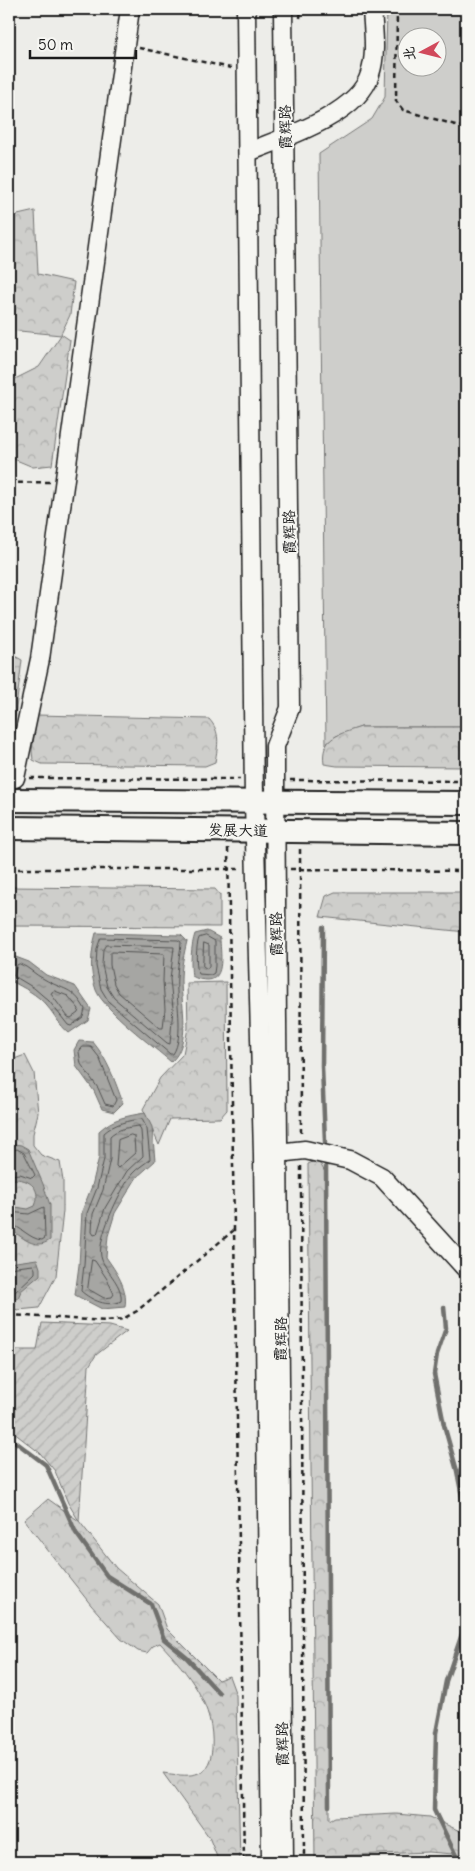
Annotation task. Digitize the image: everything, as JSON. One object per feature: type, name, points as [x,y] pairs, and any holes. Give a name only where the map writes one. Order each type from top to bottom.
[{"type":"main road","name":"发展大道","points":[[9,800],[466,803]]},
{"type":"main road","name":"发展大道","points":[[9,828],[466,833]]},
{"type":"street","points":[[15,778],[40,659],[130,9]]},
{"type":"street","name":"霞辉路","points":[[246,9],[265,802],[265,831],[256,869],[271,1154],[284,1862]]},
{"type":"street","name":"霞辉路","points":[[265,802],[275,746],[290,708],[283,9]]},
{"type":"street","points":[[248,152],[335,113],[353,101],[364,89],[371,72],[374,52],[372,9]]},
{"type":"street","name":"霞辉路","points":[[265,831],[275,869],[271,1154],[271,1862]]},
{"type":"street","points":[[271,1154],[301,1151],[350,1160],[382,1176],[466,1269]]},
{"type":"path","points":[[397,9],[396,101],[403,110],[466,128]]},
{"type":"path","points":[[9,483],[63,482]]},
{"type":"path","points":[[227,779],[228,801]]},
{"type":"path","points":[[299,780],[299,802]]},
{"type":"path","points":[[228,830],[244,1862]]},
{"type":"path","points":[[300,831],[304,1862]]},
{"type":"path","points":[[9,868],[256,869]]},
{"type":"path","points":[[275,869],[466,871]]},
{"type":"path","points":[[9,1315],[106,1321],[123,1319],[137,1311],[234,1230]]},
{"type":"green space","points":[[387,9],[466,9],[466,727],[361,727],[336,736],[326,744],[319,154],[372,119],[385,97]]},
{"type":"green space","points":[[35,211],[38,274],[74,282],[70,315],[61,334],[70,340],[52,465],[33,467],[9,457],[9,382],[39,367],[61,335],[9,330],[9,217]]},
{"type":"green space","points":[[9,653],[22,660],[9,747]]},
{"type":"green space","points":[[37,715],[209,719],[217,734],[218,744],[215,762],[205,766],[42,764],[33,760],[32,751]]},
{"type":"green space","points":[[361,727],[466,727],[466,767],[337,766],[324,764],[325,748],[328,742],[339,735]]},
{"type":"green space","points":[[9,887],[215,889],[220,895],[220,927],[9,926]]},
{"type":"green space","points":[[335,892],[466,892],[466,932],[320,917],[326,896]]},
{"type":"green space","points":[[226,982],[227,1110],[220,1118],[170,1119],[159,1145],[143,1109],[160,1078],[183,1054],[188,1028],[187,983]]},
{"type":"green space","points":[[25,1055],[34,1073],[38,1113],[33,1134],[33,1145],[41,1155],[60,1162],[63,1181],[63,1211],[56,1276],[39,1308],[18,1310],[9,1307],[9,1061]]},
{"type":"green space","points":[[315,1161],[321,1165],[327,1176],[329,1820],[335,1817],[396,1814],[430,1817],[466,1834],[466,1855],[428,1852],[332,1856],[332,1862],[315,1862],[308,1164]]},
{"type":"green space","points":[[42,1323],[110,1326],[127,1331],[96,1355],[89,1366],[79,1521],[68,1503],[55,1471],[40,1453],[9,1429],[9,1350],[37,1350]]},
{"type":"green space","points":[[48,1499],[79,1521],[116,1568],[158,1604],[167,1629],[218,1680],[229,1676],[236,1695],[240,1862],[219,1862],[209,1837],[163,1773],[188,1775],[202,1771],[206,1767],[212,1749],[212,1733],[205,1704],[181,1666],[160,1643],[153,1646],[147,1653],[138,1651],[121,1639],[91,1605],[24,1520]]},
{"type":"water","points":[[207,931],[220,938],[221,957],[220,970],[214,978],[208,980],[192,976],[191,966],[195,934]]},
{"type":"water","points":[[96,933],[181,935],[187,941],[181,975],[183,1034],[181,1045],[171,1062],[118,1017],[96,990],[92,969],[92,954]]},
{"type":"water","points":[[13,956],[29,962],[46,975],[75,986],[91,1009],[88,1020],[69,1033],[39,998],[11,981]]},
{"type":"water","points":[[79,1041],[93,1042],[107,1063],[123,1103],[114,1112],[102,1109],[94,1091],[76,1066],[74,1050]]},
{"type":"water","points":[[145,1113],[152,1127],[155,1161],[137,1177],[115,1213],[108,1236],[106,1257],[118,1275],[123,1287],[125,1307],[102,1309],[75,1295],[82,1211],[92,1186],[99,1157],[99,1131],[115,1120]]},
{"type":"water","points":[[14,1144],[28,1149],[50,1205],[50,1240],[44,1243],[29,1242],[9,1228],[9,1206],[28,1209],[35,1206],[37,1199],[35,1188],[27,1181],[9,1180],[9,1149]]},
{"type":"water","points":[[37,1259],[40,1275],[21,1291],[18,1298],[9,1299],[9,1263]]},
{"type":"waterway","points":[[323,927],[322,1066],[325,1142]]},
{"type":"waterway","points":[[326,1161],[329,1806]]},
{"type":"waterway","points":[[444,1307],[446,1328],[437,1354],[434,1374],[466,1517]]},
{"type":"waterway","points":[[9,1437],[46,1465],[76,1533],[107,1576],[151,1604],[164,1639],[187,1658],[219,1693]]},
{"type":"waterway","points":[[459,1862],[434,1810],[436,1733],[446,1681],[464,1628],[466,1611]]}]
